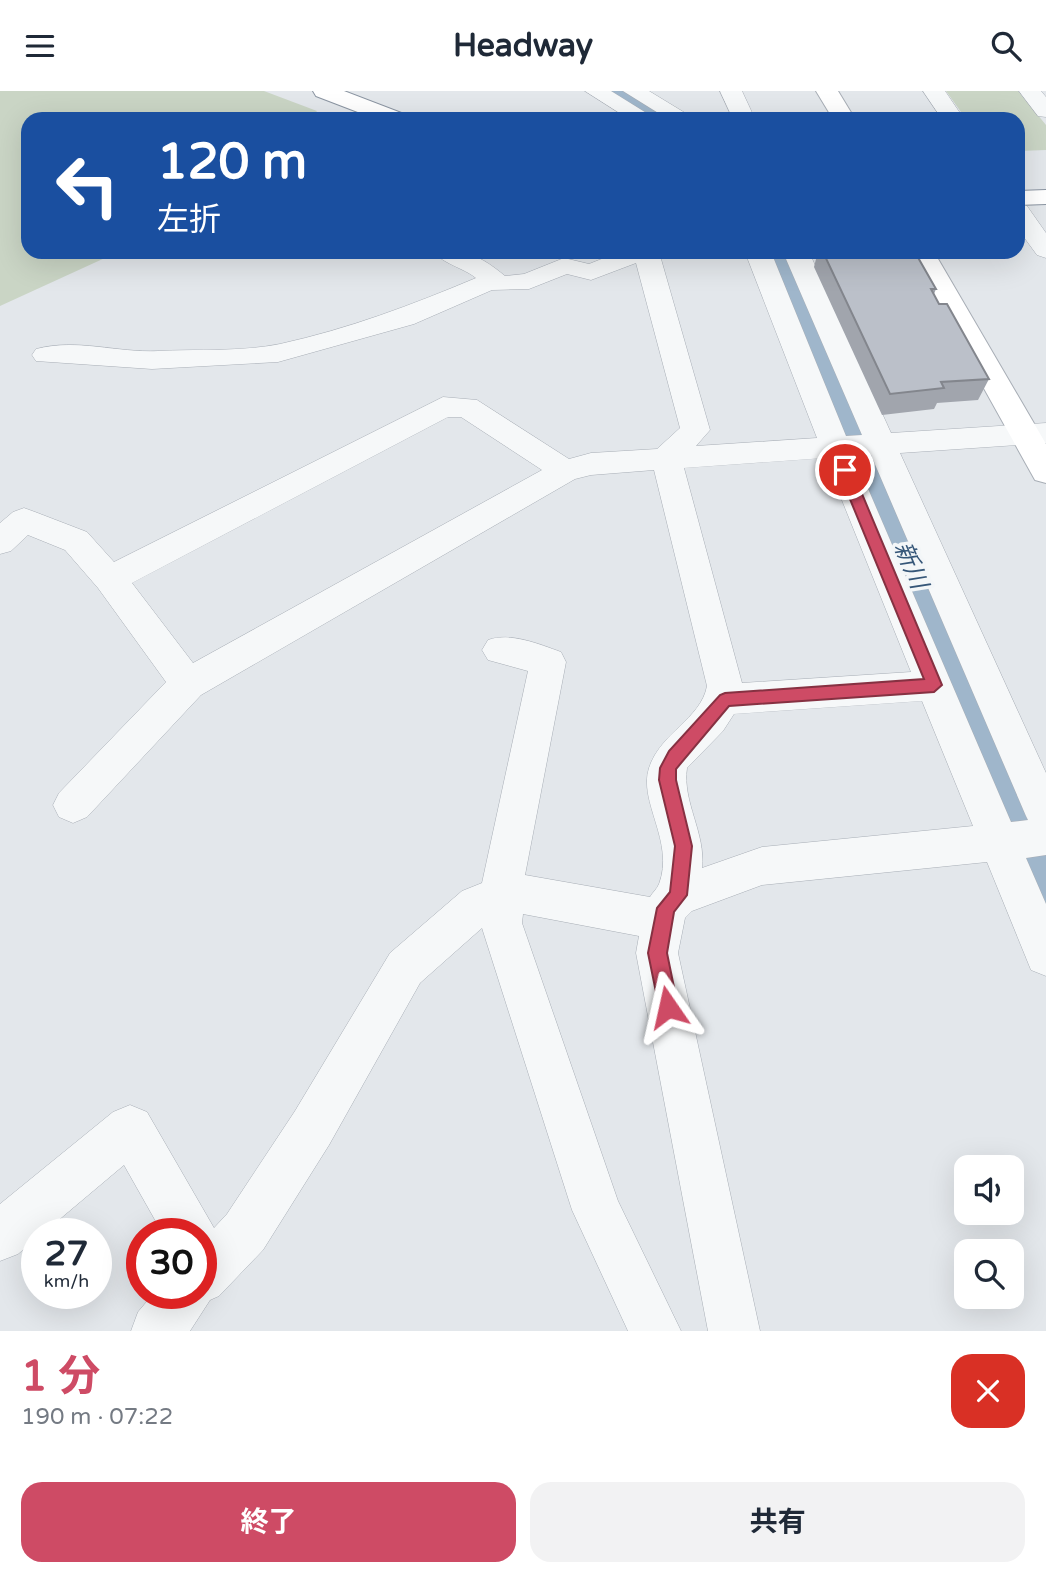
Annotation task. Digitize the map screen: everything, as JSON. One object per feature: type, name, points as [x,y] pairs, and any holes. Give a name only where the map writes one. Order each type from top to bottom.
[{"type":"main road","points":[[324,91],[379,112]]},
{"type":"main road","points":[[827,91],[840,112]]},
{"type":"main road","points":[[1025,198],[1046,197]]},
{"type":"main road","points":[[925,259],[1035,433],[1046,471]]},
{"type":"street","points":[[596,91],[633,112]]},
{"type":"street","points":[[634,91],[672,112]]},
{"type":"street","points":[[731,91],[741,112]]},
{"type":"street","points":[[934,91],[949,112]]},
{"type":"street","points":[[1030,91],[1046,111]]},
{"type":"street","points":[[1025,221],[1046,250]]},
{"type":"street","points":[[460,259],[500,284],[529,281],[564,266],[591,272],[625,259]]},
{"type":"street","points":[[46,355],[79,353],[152,360],[278,353],[405,318],[483,272],[493,259]]},
{"type":"street","points":[[646,259],[695,430],[666,458]]},
{"type":"street","points":[[762,259],[856,445],[1028,835],[1046,955]]},
{"type":"street","points":[[798,259],[934,685],[1028,835]]},
{"type":"street","points":[[110,579],[443,407],[467,407],[565,471]]},
{"type":"street","points":[[73,805],[188,684],[565,471],[591,464],[1035,433]]},
{"type":"street","points":[[666,458],[725,687],[725,699],[674,756],[668,768],[667,780],[683,846],[671,908],[657,953],[734,1331]]},
{"type":"street","points":[[0,543],[24,520],[76,541],[110,579],[188,684]]},
{"type":"street","points":[[500,650],[548,662],[500,897],[501,923],[597,1210],[655,1331]]},
{"type":"street","points":[[725,699],[934,685]]},
{"type":"street","points":[[223,1235],[313,1128],[405,968],[477,905],[500,897],[523,894],[671,908],[762,866],[1028,835]]},
{"type":"street","points":[[0,1236],[130,1129],[182,1218]]},
{"type":"street","points":[[157,1331],[174,1309]]},
{"type":"green space","points":[[0,91],[264,91],[317,111],[21,112],[21,259],[103,259],[0,306]]},
{"type":"green space","points":[[946,91],[1018,91],[1046,125],[1046,150],[1025,151],[1025,112],[961,112]]},
{"type":"building","points":[[826,259],[919,259],[936,289],[931,289],[939,304],[947,304],[989,379],[941,382],[944,388],[890,394]]},
{"type":"waterway","name":"新川","points":[[613,91],[650,112]]},
{"type":"waterway","name":"新川","points":[[778,259],[1046,878]]},
{"type":"route","points":[[668,1007],[657,953],[666,908],[678,895],[683,846],[667,780],[668,768],[674,756],[719,710],[725,699],[934,685],[845,470]]}]
